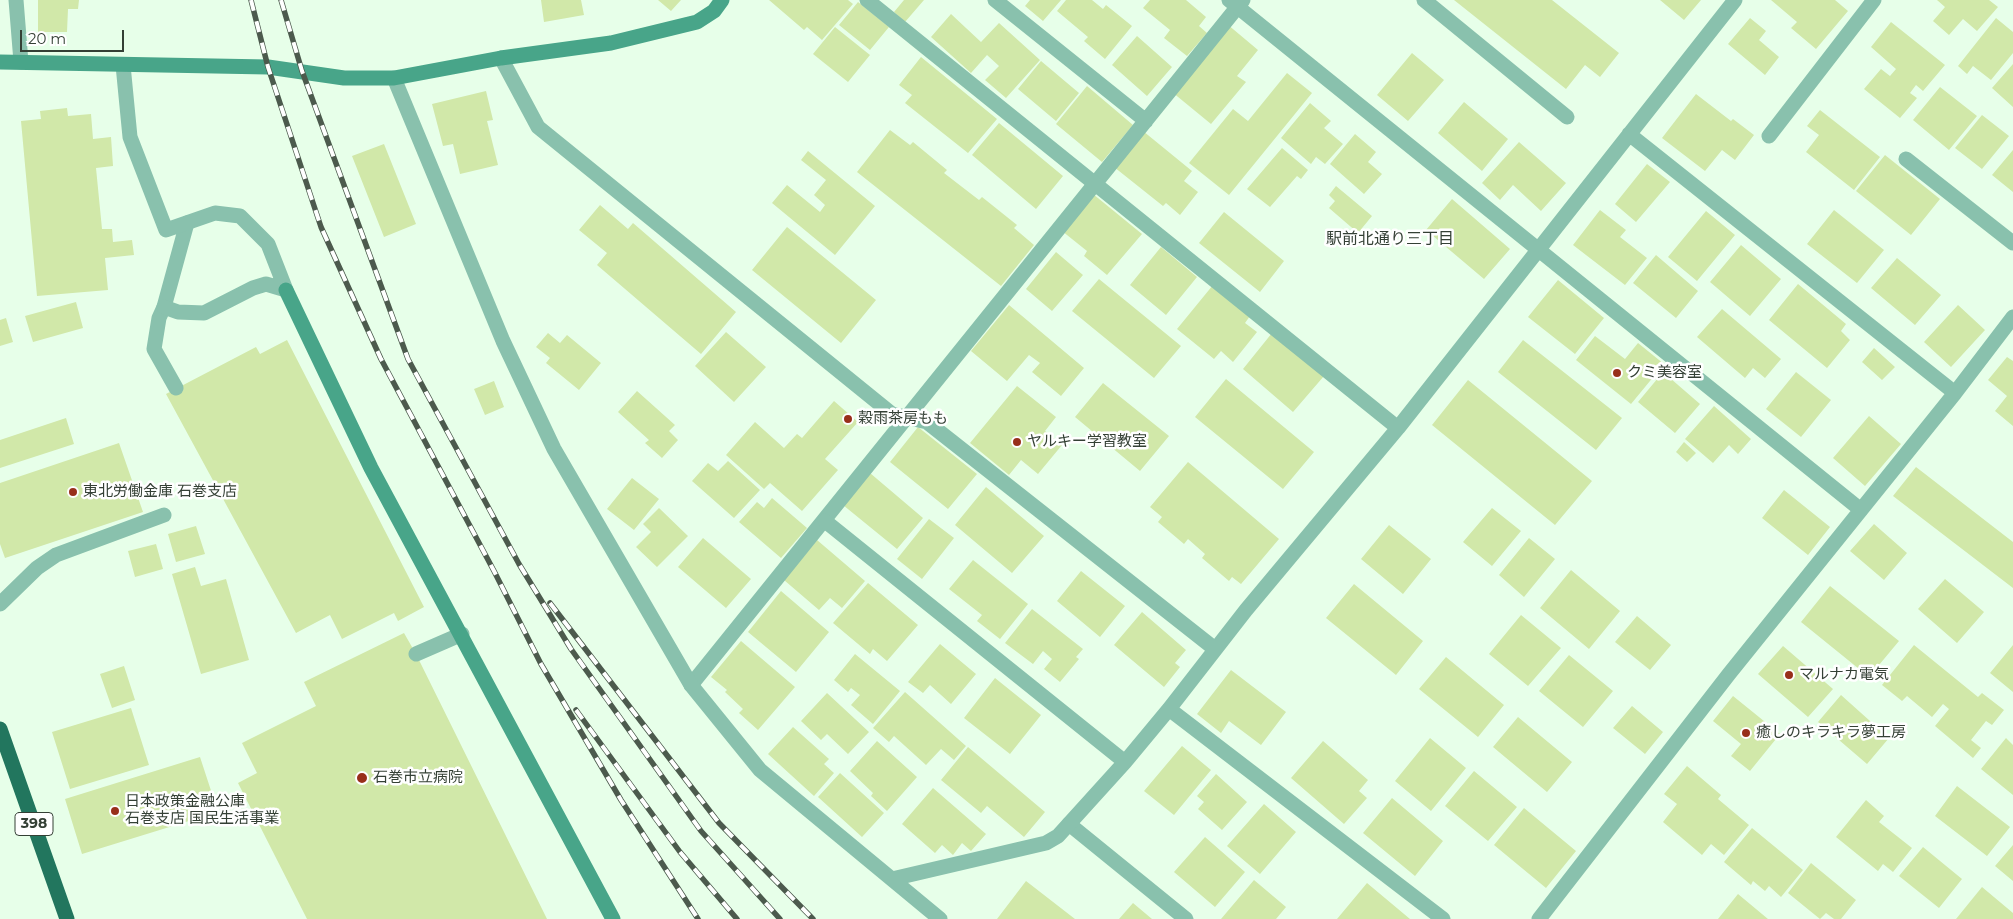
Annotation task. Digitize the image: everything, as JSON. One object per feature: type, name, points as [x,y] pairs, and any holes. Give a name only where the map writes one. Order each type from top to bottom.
[{"type":"highway","name":"398","points":[[0,729],[67,919]]},
{"type":"street","points":[[16,0],[22,62]]},
{"type":"street","points":[[0,62],[268,67],[344,78],[394,78],[501,58],[611,43],[697,22],[714,11],[722,0]]},
{"type":"street","points":[[867,0],[1398,428]]},
{"type":"street","points":[[995,0],[1146,121]]},
{"type":"street","points":[[1424,0],[1566,117]]},
{"type":"street","points":[[892,878],[1046,843],[1058,836],[1169,710],[1215,649],[1398,428],[1537,248],[1735,0]]},
{"type":"street","points":[[1769,136],[1874,0]]},
{"type":"street","points":[[691,686],[1146,121],[1236,2],[1861,510]]},
{"type":"street","points":[[501,58],[538,127],[892,414],[927,422],[1215,649]]},
{"type":"street","points":[[123,65],[130,137],[166,230],[215,213],[240,216],[268,244],[286,290],[371,468],[462,634],[613,919]]},
{"type":"street","points":[[394,78],[503,342],[554,449],[691,686],[760,770],[940,919]]},
{"type":"street","points":[[1629,134],[1955,393]]},
{"type":"street","points":[[1906,159],[2013,242]]},
{"type":"street","points":[[176,388],[154,349],[159,318],[164,307],[187,223]]},
{"type":"street","points":[[164,307],[178,312],[204,313],[253,288],[266,284],[286,290]]},
{"type":"street","points":[[1539,919],[1729,674],[1955,393],[2013,317]]},
{"type":"street","points":[[0,604],[37,568],[56,556],[164,515]]},
{"type":"street","points":[[825,520],[1125,762]]},
{"type":"street","points":[[416,654],[462,634]]},
{"type":"street","points":[[1169,710],[1443,919]]},
{"type":"street","points":[[1069,824],[1186,919]]},
{"type":"building","points":[[38,0],[79,0],[78,9],[68,9],[67,32],[38,32]]},
{"type":"building","points":[[541,0],[581,0],[584,15],[544,22]]},
{"type":"building","points":[[658,0],[681,0],[671,11]]},
{"type":"building","points":[[769,0],[848,0],[853,4],[822,40],[807,27],[804,30]]},
{"type":"building","points":[[904,0],[924,0],[905,22],[894,12]]},
{"type":"building","points":[[1030,0],[1061,0],[1043,21],[1025,6]]},
{"type":"building","points":[[1066,0],[1092,0],[1103,9],[1106,5],[1132,26],[1105,59],[1084,41],[1088,37],[1057,11]]},
{"type":"building","points":[[1150,0],[1186,0],[1206,17],[1199,26],[1207,33],[1187,56],[1164,38],[1170,30],[1143,8]]},
{"type":"building","points":[[1454,0],[1552,0],[1619,53],[1600,77],[1585,65],[1566,89]]},
{"type":"building","points":[[1660,0],[1701,0],[1684,20]]},
{"type":"building","points":[[1771,0],[1835,0],[1848,11],[1816,49],[1791,28],[1797,22]]},
{"type":"building","points":[[1937,0],[1989,0],[1998,7],[1977,31],[1963,19],[1949,35],[1933,21],[1945,7]]},
{"type":"building","points":[[858,2],[889,27],[870,50],[839,25]]},
{"type":"building","points":[[951,14],[981,42],[999,23],[1040,60],[1006,98],[985,80],[999,66],[987,55],[971,73],[931,37]]},
{"type":"building","points":[[1750,18],[1766,31],[1759,40],[1779,57],[1765,75],[1728,44]]},
{"type":"building","points":[[1996,18],[2013,32],[2013,53],[1991,80],[1973,66],[1967,74],[1958,66]]},
{"type":"building","points":[[1891,22],[1945,65],[1923,91],[1916,85],[1910,93],[1917,98],[1900,118],[1864,89],[1881,69],[1890,76],[1896,69],[1871,47]]},
{"type":"building","points":[[1227,24],[1258,50],[1237,76],[1246,82],[1211,124],[1172,92]]},
{"type":"building","points":[[835,27],[870,55],[848,82],[813,54]]},
{"type":"building","points":[[1137,36],[1172,67],[1147,96],[1112,65]]},
{"type":"building","points":[[1412,53],[1444,80],[1408,121],[1377,95]]},
{"type":"building","points":[[921,57],[997,119],[968,153],[905,103],[912,95],[899,85]]},
{"type":"building","points":[[1041,61],[1079,93],[1056,121],[1018,89]]},
{"type":"building","points":[[2013,64],[2013,107],[1992,88]]},
{"type":"building","points":[[1287,73],[1312,93],[1229,195],[1189,163],[1233,109],[1248,121]]},
{"type":"building","points":[[1087,86],[1133,125],[1102,162],[1056,124]]},
{"type":"building","points":[[1940,87],[1977,116],[1949,150],[1913,120]]},
{"type":"building","points":[[486,91],[493,120],[487,121],[498,165],[460,174],[453,144],[443,146],[432,104]]},
{"type":"building","points":[[1696,94],[1731,121],[1733,119],[1754,135],[1735,160],[1722,150],[1705,171],[1662,138]]},
{"type":"building","points":[[1464,102],[1508,139],[1482,171],[1438,133]]},
{"type":"building","points":[[1310,103],[1331,121],[1324,128],[1343,144],[1325,164],[1316,157],[1311,164],[1281,138]]},
{"type":"building","points":[[67,108],[68,116],[91,114],[93,139],[111,137],[113,166],[96,168],[102,229],[112,229],[113,242],[132,240],[134,255],[105,258],[108,290],[37,296],[21,121],[41,119],[40,111]]},
{"type":"building","points":[[1820,110],[1880,157],[1854,190],[1806,152],[1819,135],[1807,126]]},
{"type":"building","points":[[1982,115],[2009,136],[1982,169],[1955,148]]},
{"type":"building","points":[[999,123],[1063,176],[1036,209],[972,155]]},
{"type":"building","points":[[890,130],[910,145],[913,142],[947,170],[944,173],[979,200],[982,197],[1017,225],[1014,228],[1034,245],[1001,286],[857,172]]},
{"type":"building","points":[[1143,131],[1192,171],[1184,181],[1198,192],[1180,215],[1166,203],[1163,206],[1114,167]]},
{"type":"building","points":[[1355,134],[1376,152],[1368,162],[1382,174],[1364,194],[1330,164]]},
{"type":"building","points":[[1519,142],[1566,183],[1541,211],[1513,185],[1500,200],[1482,183]]},
{"type":"building","points":[[384,144],[416,224],[384,237],[352,156]]},
{"type":"building","points":[[1282,148],[1308,170],[1301,179],[1297,176],[1270,207],[1247,189]]},
{"type":"building","points":[[2013,150],[2013,192],[1992,175]]},
{"type":"building","points":[[808,151],[875,206],[835,255],[772,203],[787,185],[820,212],[825,205],[814,195],[826,180],[801,160]]},
{"type":"building","points":[[1885,155],[1940,199],[1911,235],[1856,191]]},
{"type":"building","points":[[1647,164],[1670,182],[1636,222],[1615,204]]},
{"type":"building","points":[[1336,186],[1372,216],[1358,233],[1329,208],[1335,201],[1329,195]]},
{"type":"building","points":[[1093,194],[1142,234],[1107,275],[1084,256],[1087,251],[1062,231]]},
{"type":"building","points":[[1452,199],[1510,249],[1484,279],[1426,230]]},
{"type":"building","points":[[600,205],[628,229],[633,223],[736,312],[701,354],[597,265],[607,253],[579,230]]},
{"type":"building","points":[[1600,210],[1626,230],[1620,237],[1647,258],[1625,285],[1573,245]]},
{"type":"building","points":[[1834,210],[1884,250],[1857,283],[1807,244]]},
{"type":"building","points":[[1706,211],[1735,235],[1697,281],[1668,257]]},
{"type":"building","points":[[1224,212],[1284,261],[1260,292],[1199,243]]},
{"type":"building","points":[[787,227],[876,300],[841,343],[752,270]]},
{"type":"building","points":[[1741,245],[1781,279],[1750,316],[1710,282]]},
{"type":"building","points":[[1161,247],[1197,277],[1166,315],[1130,285]]},
{"type":"building","points":[[1056,252],[1083,275],[1052,311],[1026,289]]},
{"type":"building","points":[[1656,255],[1698,291],[1676,318],[1633,283]]},
{"type":"building","points":[[1897,258],[1941,295],[1915,325],[1871,288]]},
{"type":"building","points":[[1099,279],[1181,346],[1154,378],[1072,311]]},
{"type":"building","points":[[1558,280],[1604,318],[1575,354],[1528,317]]},
{"type":"building","points":[[1798,284],[1846,324],[1841,331],[1850,340],[1827,368],[1769,320]]},
{"type":"building","points":[[1213,285],[1250,316],[1245,323],[1257,332],[1233,362],[1221,351],[1214,359],[1177,329]]},
{"type":"building","points":[[76,302],[83,328],[33,342],[25,316]]},
{"type":"building","points":[[1009,305],[1084,368],[1061,396],[1032,372],[1040,363],[1029,355],[1007,381],[971,351]]},
{"type":"building","points":[[1958,305],[1985,330],[1951,367],[1924,342]]},
{"type":"building","points":[[1722,309],[1781,359],[1765,378],[1753,368],[1745,378],[1697,337]]},
{"type":"building","points":[[6,318],[13,342],[0,346],[0,320]]},
{"type":"building","points":[[726,332],[766,367],[734,402],[695,366]]},
{"type":"building","points":[[548,333],[560,343],[567,335],[601,363],[579,390],[546,363],[550,358],[536,347]]},
{"type":"building","points":[[1272,333],[1324,376],[1293,412],[1243,369]]},
{"type":"building","points":[[1595,336],[1625,359],[1638,343],[1664,364],[1631,404],[1576,360]]},
{"type":"building","points":[[287,340],[424,607],[398,621],[394,613],[342,639],[330,615],[296,633],[166,394],[256,347],[260,354]]},
{"type":"building","points":[[1523,340],[1622,418],[1596,450],[1498,372]]},
{"type":"building","points":[[1874,348],[1895,367],[1882,380],[1862,362]]},
{"type":"building","points":[[2007,357],[2013,361],[2013,426],[1995,411],[2007,396],[1988,380]]},
{"type":"building","points":[[1663,372],[1700,404],[1675,433],[1638,402]]},
{"type":"building","points":[[1796,372],[1831,400],[1801,437],[1766,409]]},
{"type":"building","points":[[1226,379],[1314,452],[1283,489],[1195,417]]},
{"type":"building","points":[[1468,380],[1592,481],[1555,525],[1432,425]]},
{"type":"building","points":[[494,381],[504,407],[485,415],[474,389]]},
{"type":"building","points":[[1103,383],[1169,436],[1140,471],[1075,417]]},
{"type":"building","points":[[1017,386],[1056,417],[1045,431],[1062,445],[1038,474],[1021,460],[1009,475],[970,443]]},
{"type":"building","points":[[637,391],[675,425],[669,431],[678,440],[662,458],[645,443],[649,440],[618,412]]},
{"type":"building","points":[[834,401],[858,422],[825,459],[838,470],[802,511],[770,483],[764,489],[726,455],[755,422],[784,448],[797,434],[802,438]]},
{"type":"building","points":[[1714,406],[1751,439],[1738,454],[1729,445],[1713,463],[1685,439]]},
{"type":"building","points":[[1869,416],[1901,444],[1865,486],[1833,458]]},
{"type":"building","points":[[66,418],[74,444],[0,468],[0,440]]},
{"type":"building","points":[[918,427],[977,474],[948,509],[890,462]]},
{"type":"building","points":[[1684,442],[1696,453],[1687,462],[1676,452]]},
{"type":"building","points":[[119,443],[143,512],[5,558],[0,544],[0,483]]},
{"type":"building","points":[[728,461],[760,490],[734,518],[692,481],[708,463],[718,471]]},
{"type":"building","points":[[1188,462],[1279,539],[1241,584],[1232,577],[1229,581],[1202,558],[1205,554],[1188,539],[1184,544],[1158,522],[1162,517],[1150,507]]},
{"type":"building","points":[[1916,467],[2013,542],[2013,588],[1893,496]]},
{"type":"building","points":[[870,473],[923,518],[897,549],[843,505]]},
{"type":"building","points":[[632,478],[659,499],[634,530],[607,509]]},
{"type":"building","points":[[986,487],[1044,536],[1012,573],[955,525]]},
{"type":"building","points":[[1784,490],[1830,527],[1808,555],[1762,518]]},
{"type":"building","points":[[772,498],[807,528],[781,558],[739,522],[757,502],[764,508]]},
{"type":"building","points":[[659,508],[688,536],[657,567],[636,547],[651,532],[643,524]]},
{"type":"building","points":[[1492,508],[1521,531],[1492,566],[1463,542]]},
{"type":"building","points":[[929,519],[954,538],[922,579],[897,559]]},
{"type":"building","points":[[1874,524],[1907,553],[1884,580],[1850,551]]},
{"type":"building","points":[[1389,525],[1431,559],[1403,594],[1361,559]]},
{"type":"building","points":[[196,526],[205,554],[176,562],[168,534]]},
{"type":"building","points":[[703,538],[751,579],[726,608],[678,567]]},
{"type":"building","points":[[1529,538],[1555,559],[1524,597],[1499,575]]},
{"type":"building","points":[[817,540],[865,581],[842,608],[830,598],[819,610],[784,580]]},
{"type":"building","points":[[156,544],[163,569],[135,577],[128,551]]},
{"type":"building","points":[[973,560],[1028,604],[1000,639],[977,621],[982,615],[949,589]]},
{"type":"building","points":[[195,567],[201,586],[226,579],[249,660],[201,674],[172,574]]},
{"type":"building","points":[[1571,570],[1620,611],[1589,649],[1540,608]]},
{"type":"building","points":[[1081,571],[1125,606],[1100,637],[1057,601]]},
{"type":"building","points":[[1945,579],[1984,612],[1957,643],[1918,609]]},
{"type":"building","points":[[868,583],[918,625],[887,661],[873,649],[870,654],[833,623]]},
{"type":"building","points":[[1354,584],[1423,641],[1396,675],[1326,618]]},
{"type":"building","points":[[1830,586],[1899,641],[1869,677],[1801,622]]},
{"type":"building","points":[[781,591],[829,632],[796,672],[748,632]]},
{"type":"building","points":[[1032,609],[1083,649],[1076,657],[1079,659],[1060,682],[1044,669],[1052,659],[1043,651],[1033,664],[1005,643]]},
{"type":"building","points":[[1142,612],[1186,650],[1175,663],[1180,667],[1164,687],[1114,645]]},
{"type":"building","points":[[1521,615],[1561,648],[1528,686],[1489,654]]},
{"type":"building","points":[[1637,616],[1671,645],[1650,670],[1615,642]]},
{"type":"building","name":"石巻市立病院","points":[[404,633],[547,919],[307,919],[238,783],[257,773],[242,743],[316,706],[304,682]]},
{"type":"building","points":[[741,641],[795,687],[758,730],[739,713],[743,709],[725,692],[727,690],[711,677]]},
{"type":"building","points":[[940,644],[976,674],[951,704],[930,685],[923,693],[908,682]]},
{"type":"building","points":[[1914,645],[1978,697],[1982,693],[2004,710],[1992,725],[1986,721],[1971,740],[1981,748],[1973,758],[1935,726],[1949,709],[1943,704],[1932,717],[1907,696],[1902,701],[1882,685]]},
{"type":"building","points":[[2013,645],[2013,692],[1990,673]]},
{"type":"building","points":[[1783,646],[1833,689],[1808,717],[1758,674]]},
{"type":"building","points":[[855,654],[900,691],[873,724],[851,705],[860,695],[851,688],[848,692],[834,680]]},
{"type":"building","points":[[1569,655],[1613,691],[1583,727],[1539,691]]},
{"type":"building","points":[[1446,657],[1504,705],[1478,737],[1419,689]]},
{"type":"building","points":[[124,666],[135,700],[112,708],[100,674]]},
{"type":"building","points":[[1231,670],[1286,712],[1261,745],[1229,721],[1221,733],[1197,714]]},
{"type":"building","points":[[995,678],[1041,715],[1010,754],[964,718]]},
{"type":"building","points":[[905,692],[966,746],[954,760],[941,749],[926,765],[894,736],[889,742],[873,728]]},
{"type":"building","points":[[827,693],[869,732],[848,754],[827,734],[821,740],[801,721]]},
{"type":"building","points":[[1841,695],[1889,738],[1867,764],[1818,722]]},
{"type":"building","points":[[1733,696],[1780,734],[1750,771],[1731,756],[1741,744],[1713,721]]},
{"type":"building","points":[[1632,706],[1663,732],[1645,754],[1613,728]]},
{"type":"building","points":[[131,708],[149,765],[70,789],[52,732]]},
{"type":"building","points":[[1518,717],[1572,762],[1547,792],[1493,747]]},
{"type":"building","points":[[793,727],[829,759],[824,764],[834,773],[814,796],[768,754]]},
{"type":"building","points":[[1430,738],[1466,768],[1431,811],[1395,781]]},
{"type":"building","points":[[2006,738],[2013,745],[2013,795],[1981,769]]},
{"type":"building","points":[[877,741],[917,777],[887,811],[871,796],[873,793],[850,771]]},
{"type":"building","points":[[1323,741],[1368,780],[1359,791],[1367,798],[1344,824],[1291,778]]},
{"type":"building","points":[[1182,746],[1211,770],[1174,815],[1144,791]]},
{"type":"building","points":[[968,747],[1045,812],[1024,837],[987,806],[981,813],[941,780]]},
{"type":"building","points":[[200,757],[218,812],[82,854],[65,799]]},
{"type":"building","points":[[1687,766],[1721,795],[1718,799],[1749,825],[1724,855],[1711,844],[1702,855],[1663,822],[1677,804],[1664,794]]},
{"type":"building","points":[[1474,771],[1517,807],[1488,841],[1445,806]]},
{"type":"building","points":[[840,773],[884,813],[862,837],[818,797]]},
{"type":"building","points":[[1216,774],[1247,802],[1222,830],[1198,809],[1204,802],[1197,796]]},
{"type":"building","points":[[1957,786],[2010,827],[1987,856],[1935,816]]},
{"type":"building","points":[[933,788],[986,834],[971,851],[962,843],[953,855],[942,845],[935,853],[902,824]]},
{"type":"building","points":[[1392,798],[1443,841],[1415,876],[1363,833]]},
{"type":"building","points":[[1866,800],[1884,816],[1879,822],[1912,848],[1893,872],[1883,864],[1878,871],[1836,837]]},
{"type":"building","points":[[1264,804],[1296,832],[1260,874],[1227,846]]},
{"type":"building","points":[[1524,808],[1576,851],[1546,888],[1494,845]]},
{"type":"building","points":[[1752,828],[1803,870],[1781,897],[1769,886],[1765,891],[1753,881],[1751,885],[1724,862]]},
{"type":"building","points":[[1205,837],[1245,872],[1215,907],[1174,872]]},
{"type":"building","points":[[2013,845],[2013,881],[1995,866]]},
{"type":"building","points":[[1923,847],[1962,879],[1939,908],[1899,876]]},
{"type":"building","points":[[1811,863],[1856,900],[1841,919],[1834,919],[1826,913],[1820,919],[1788,893]]},
{"type":"building","points":[[1254,880],[1286,907],[1276,919],[1221,919]]},
{"type":"building","points":[[1026,881],[1075,919],[997,919]]},
{"type":"building","points":[[1367,883],[1410,919],[1337,919]]},
{"type":"building","points":[[1982,887],[2013,913],[2013,919],[1956,919]]},
{"type":"building","points":[[1738,894],[1768,919],[1718,919]]},
{"type":"building","points":[[1133,903],[1152,919],[1119,919]]},
{"type":"railway","points":[[251,0],[268,67],[321,227],[381,359],[494,571],[541,664],[621,800],[698,919]]},
{"type":"railway","points":[[281,0],[302,71],[408,359],[519,564],[571,649],[701,831],[780,919]]},
{"type":"railway","points":[[550,603],[719,823],[813,919]]},
{"type":"railway","points":[[576,710],[680,852],[737,919]]},
{"type":"place","name":"クミ美容室","points":[[1617,373]]},
{"type":"place","name":"穀雨茶房もも","points":[[848,419]]},
{"type":"place","name":"ヤルキー学習教室","points":[[1017,442]]},
{"type":"place","name":"東北労働金庫 石巻支店","points":[[73,492]]},
{"type":"place","name":"マルナカ電気","points":[[1789,675]]},
{"type":"place","name":"癒しのキラキラ夢工房","points":[[1746,733]]},
{"type":"place","name":"石巻市立病院","points":[[362,778]]},
{"type":"place","name":"日本政策金融公庫 石巻支店 国民生活事業","points":[[115,811]]},
{"type":"district","name":"駅前北通り三丁目","points":[[1390,239]]}]
